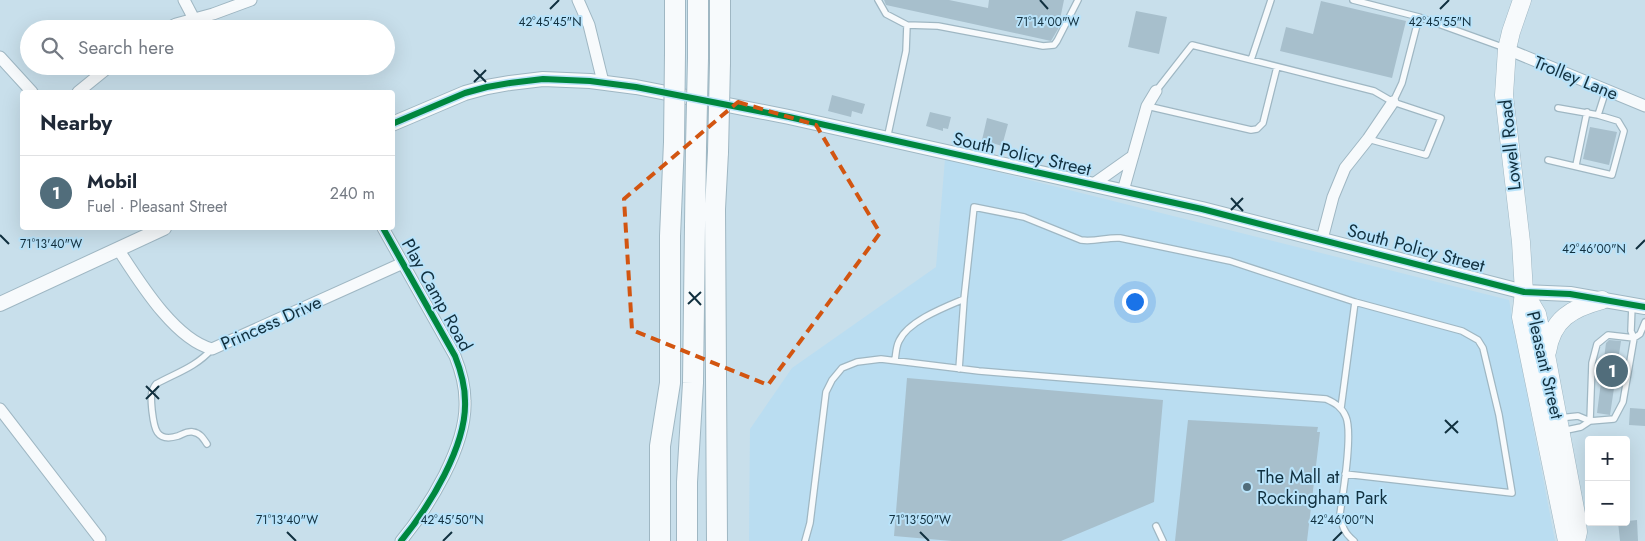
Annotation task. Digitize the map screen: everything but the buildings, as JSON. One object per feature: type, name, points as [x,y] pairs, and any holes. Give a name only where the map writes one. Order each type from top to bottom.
[{"type":"highway","points":[[660,541],[660,446],[670,383],[670,236],[674,142],[675,0]]},
{"type":"highway","points":[[687,541],[687,482],[693,383],[698,0]]},
{"type":"highway","points":[[717,541],[715,209],[718,152],[720,1]]},
{"type":"highway","points":[[670,383],[687,482]]},
{"type":"main road","name":"Lowell Road","points":[[1522,0],[1511,32],[1504,95],[1521,242],[1524,292]]},
{"type":"main road","name":"Pleasant Street","points":[[1524,292],[1537,314],[1546,355],[1578,532],[1576,541]]},
{"type":"main road","name":"Pleasant Street","points":[[1524,292],[1521,317],[1567,541]]},
{"type":"main road","points":[[1546,355],[1548,342],[1554,329],[1563,317],[1584,305],[1602,300]]},
{"type":"street","points":[[184,0],[194,19]]},
{"type":"street","points":[[190,20],[213,14],[250,0]]},
{"type":"street","points":[[578,0],[589,25],[602,82]]},
{"type":"street","name":"Trolley Lane","points":[[1508,49],[1645,106]]},
{"type":"street","points":[[0,57],[30,90]]},
{"type":"street","points":[[80,90],[99,75]]},
{"type":"street","name":"South Policy Street","points":[[395,123],[441,102],[487,86],[543,79],[602,82],[636,87],[769,113],[1202,208],[1524,292],[1553,292],[1638,306]]},
{"type":"street","points":[[1123,191],[1147,106],[1156,91]]},
{"type":"street","points":[[1322,239],[1338,182],[1345,168],[1368,139],[1393,102]]},
{"type":"street","points":[[1092,185],[1133,156]]},
{"type":"street","points":[[0,304],[118,249],[154,230]]},
{"type":"street","name":"Play Camp Road","points":[[384,230],[455,356],[462,378],[466,402],[461,433],[450,462],[428,504],[401,541]]},
{"type":"street","name":"Princess Drive","points":[[118,249],[160,309],[193,340],[202,346],[212,349],[403,263]]},
{"type":"street","points":[[0,409],[100,539]]},
{"type":"lane","points":[[878,0],[886,14],[906,25],[938,26],[1043,46],[1054,45],[1078,0]]},
{"type":"lane","points":[[1251,60],[1271,0]]},
{"type":"lane","points":[[1353,0],[1419,16],[1508,49]]},
{"type":"lane","points":[[1393,102],[1402,82],[1419,16]]},
{"type":"lane","points":[[887,139],[906,51],[906,25]]},
{"type":"lane","points":[[1156,91],[1192,45],[1374,91],[1393,102],[1440,118],[1426,155],[1368,139]]},
{"type":"lane","points":[[1147,106],[1251,130],[1258,129],[1262,123],[1277,67]]},
{"type":"lane","points":[[1598,115],[1606,90]]},
{"type":"lane","points":[[1548,160],[1576,165],[1612,175],[1624,130],[1618,122],[1598,115],[1558,108]]},
{"type":"lane","points":[[1576,165],[1587,112]]},
{"type":"lane","points":[[959,369],[974,207],[1024,217],[1081,240],[1092,241],[1120,238],[1230,261],[1355,302],[1462,331],[1478,340],[1483,348],[1499,415],[1512,493],[1345,474]]},
{"type":"lane","points":[[895,360],[897,344],[907,331],[924,318],[964,299]]},
{"type":"lane","points":[[1341,408],[1355,302]]},
{"type":"lane","points":[[1559,425],[1578,416],[1590,421],[1614,419],[1623,402],[1634,338],[1631,332],[1638,306]]},
{"type":"lane","points":[[1590,421],[1592,364],[1597,344],[1608,335],[1634,338],[1640,334],[1645,322]]},
{"type":"lane","points":[[207,444],[202,437],[189,431],[168,438],[161,436],[156,431],[151,398],[152,388],[156,384],[203,360],[212,349]]},
{"type":"lane","points":[[805,541],[810,523],[826,392],[832,380],[842,368],[870,359],[895,360],[959,369],[1295,395],[1326,399],[1334,402],[1341,408],[1348,424],[1340,514],[1341,525],[1346,535],[1354,541]]},
{"type":"lane","points":[[1559,425],[1581,427],[1590,421]]},
{"type":"lane","points":[[1156,526],[1163,541]]},
{"type":"highlighted area","points":[[738,102],[816,125],[880,233],[768,385],[632,330],[624,199]]},
{"type":"shaded area","name":"The Mall at Rockingham Park","points":[[945,159],[1509,300],[1555,541],[749,541],[750,429],[792,368],[936,267]]},
{"type":"cycle path","points":[[395,123],[465,93],[510,83],[543,79],[590,81],[636,87],[789,117],[1202,209],[1524,292],[1570,294],[1645,307]]},
{"type":"cycle path","points":[[384,230],[455,356],[465,395],[464,419],[453,456],[434,494],[401,541]]},
{"type":"place","name":"Mobil","points":[[1612,371]]},
{"type":"place","name":"The Mall at Rockingham Park","points":[[1247,487]]}]
